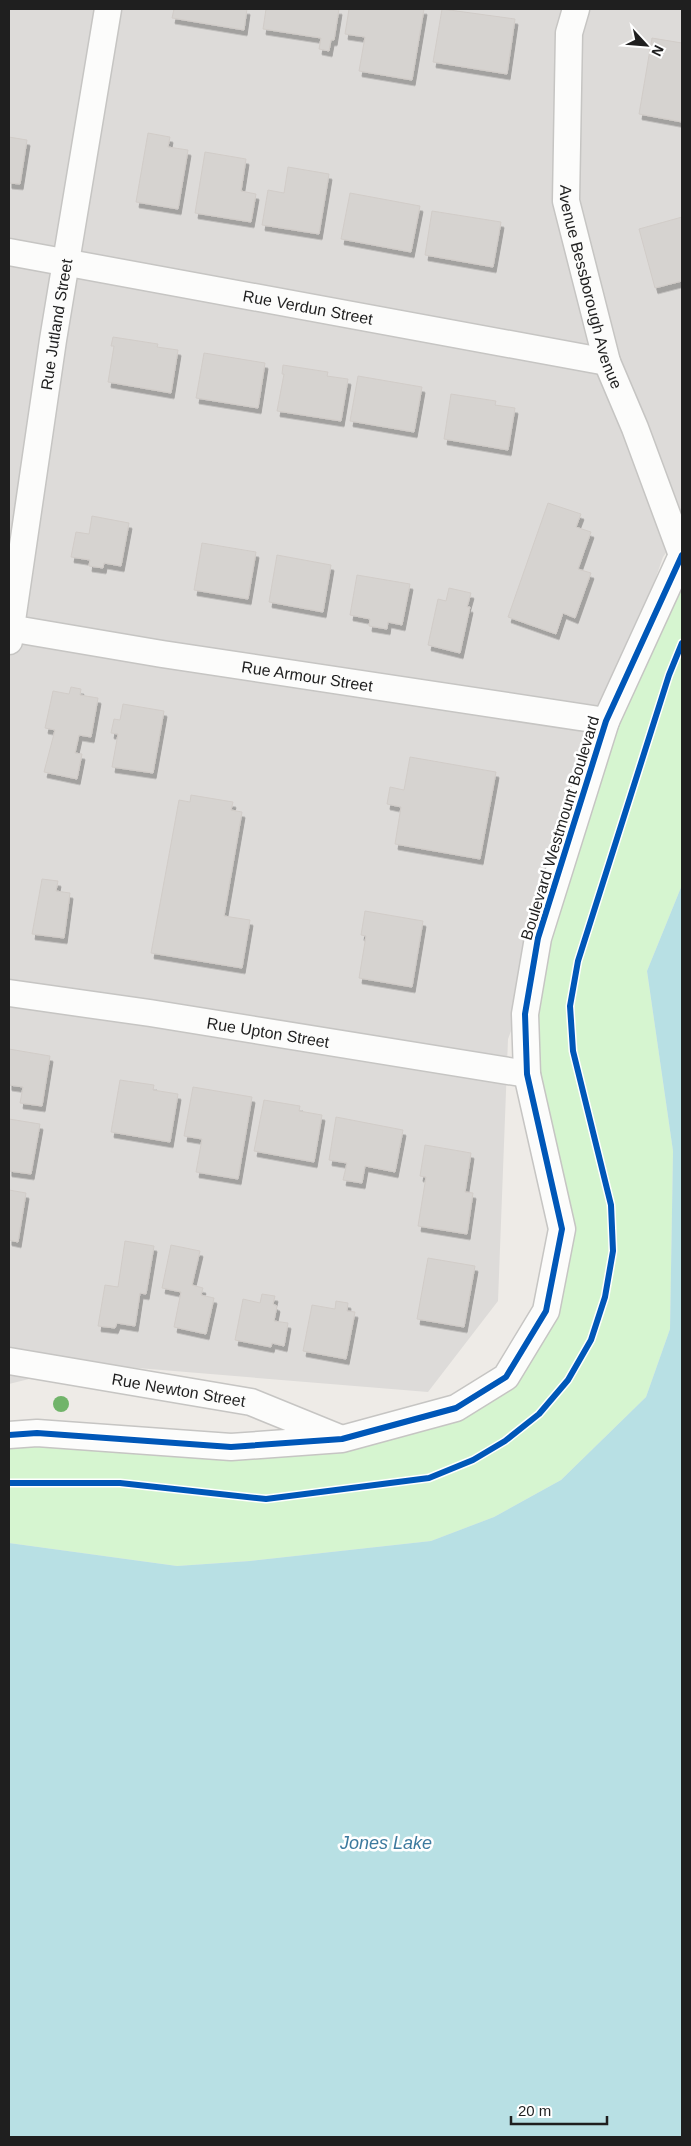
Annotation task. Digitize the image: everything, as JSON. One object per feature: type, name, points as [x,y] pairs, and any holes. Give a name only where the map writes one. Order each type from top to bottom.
[{"type":"street","name":"Rue Jutland Street","points":[[10,632],[53,340],[68,262],[108,9]]},
{"type":"street","name":"Avenue Bessborough Avenue","points":[[576,9],[568,33],[566,201],[607,362],[635,428],[682,555]]},
{"type":"street","name":"Rue Verdun Street","points":[[9,252],[68,262],[96,270],[607,362]]},
{"type":"street","name":"Boulevard Westmount Boulevard","points":[[9,1435],[37,1433],[231,1447],[342,1439],[456,1408],[506,1377],[546,1311],[562,1229],[527,1074],[525,1014],[538,938],[606,721],[682,555]]},
{"type":"street","name":"Rue Armour Street","points":[[10,632],[606,721]]},
{"type":"street","name":"Rue Upton Street","points":[[9,993],[150,1013],[527,1074]]},
{"type":"street","name":"Rue Newton Street","points":[[9,1361],[251,1402],[342,1439]]},
{"type":"shaded area","points":[[9,9],[682,9],[682,530],[663,557],[605,724],[530,981],[508,1039],[498,1301],[428,1392],[89,1364],[9,1384]]},
{"type":"green space","points":[[682,555],[682,885],[647,971],[673,1151],[670,1329],[646,1397],[561,1480],[494,1517],[431,1541],[250,1561],[177,1566],[9,1543],[9,1435],[342,1439],[506,1377],[546,1311],[562,1229],[527,1074],[538,938]]},
{"type":"water","name":"Jones Lake","points":[[682,885],[682,2137],[9,2137],[9,1543],[177,1566],[250,1561],[431,1541],[494,1517],[561,1480],[646,1397],[670,1329],[673,1151],[647,971]]},
{"type":"building","points":[[174,9],[247,9],[244,30],[172,18]]},
{"type":"building","points":[[266,9],[339,9],[334,40],[331,40],[329,51],[319,49],[321,38],[263,29]]},
{"type":"building","points":[[349,9],[424,9],[412,80],[359,71],[365,37],[345,34]]},
{"type":"building","points":[[442,9],[515,19],[507,74],[433,62]]},
{"type":"building","points":[[652,38],[682,43],[682,122],[639,114]]},
{"type":"building","points":[[148,133],[170,137],[168,147],[188,150],[178,209],[136,202]]},
{"type":"building","points":[[9,137],[27,140],[20,184],[9,183]]},
{"type":"building","points":[[205,152],[246,159],[241,191],[256,194],[251,222],[195,213]]},
{"type":"building","points":[[288,167],[329,174],[319,234],[262,225],[268,190],[284,193]]},
{"type":"building","points":[[350,193],[420,206],[411,252],[341,239]]},
{"type":"building","points":[[432,211],[501,222],[493,267],[425,255]]},
{"type":"building","points":[[682,217],[682,281],[655,288],[639,229]]},
{"type":"building","points":[[113,337],[158,344],[157,347],[178,350],[171,393],[108,382],[114,346],[111,346]]},
{"type":"building","points":[[204,353],[265,363],[258,408],[196,398]]},
{"type":"building","points":[[283,365],[328,372],[327,376],[348,379],[341,421],[277,411],[284,374],[282,374]]},
{"type":"building","points":[[358,376],[422,387],[414,432],[350,421]]},
{"type":"building","points":[[451,394],[496,401],[495,405],[515,408],[508,450],[444,439]]},
{"type":"building","points":[[548,503],[581,514],[576,527],[591,532],[578,569],[591,573],[575,618],[563,613],[556,634],[508,617]]},
{"type":"building","points":[[92,516],[129,523],[121,566],[104,563],[103,568],[89,566],[90,560],[71,557],[76,532],[89,534]]},
{"type":"building","points":[[202,543],[256,552],[248,599],[194,590]]},
{"type":"building","points":[[277,555],[331,565],[323,612],[269,602]]},
{"type":"building","points":[[357,575],[410,584],[402,625],[388,622],[387,629],[369,626],[370,619],[350,615]]},
{"type":"building","points":[[449,588],[471,593],[467,607],[470,607],[460,653],[428,645],[438,599],[446,601]]},
{"type":"building","points":[[71,687],[81,689],[80,695],[98,698],[91,737],[79,735],[75,753],[82,754],[77,779],[44,772],[55,730],[45,728],[53,691],[69,694]]},
{"type":"building","points":[[123,704],[164,711],[153,773],[112,767],[118,734],[111,733],[114,719],[120,720]]},
{"type":"building","points":[[410,757],[496,772],[480,859],[395,844],[401,807],[387,804],[390,787],[404,790]]},
{"type":"building","points":[[191,795],[233,802],[231,810],[242,812],[224,916],[250,920],[242,968],[151,953],[179,800],[190,802]]},
{"type":"building","points":[[42,879],[58,881],[56,891],[70,893],[64,938],[32,934]]},
{"type":"building","points":[[365,911],[423,921],[412,987],[359,978],[366,936],[361,935]]},
{"type":"building","points":[[9,1049],[50,1056],[42,1106],[20,1103],[23,1087],[9,1085]]},
{"type":"building","points":[[120,1080],[154,1085],[153,1090],[178,1094],[170,1142],[111,1132]]},
{"type":"building","points":[[193,1087],[252,1097],[238,1179],[196,1172],[202,1139],[184,1136]]},
{"type":"building","points":[[264,1100],[300,1106],[299,1111],[322,1115],[314,1162],[254,1151]]},
{"type":"building","points":[[336,1117],[403,1130],[395,1172],[365,1166],[362,1183],[343,1180],[347,1163],[329,1160]]},
{"type":"building","points":[[9,1119],[40,1124],[31,1174],[9,1171]]},
{"type":"building","points":[[425,1145],[471,1153],[465,1192],[473,1193],[467,1234],[418,1226],[426,1177],[420,1176]]},
{"type":"building","points":[[9,1190],[26,1193],[18,1242],[9,1240]]},
{"type":"building","points":[[125,1241],[154,1246],[146,1294],[140,1293],[135,1326],[117,1323],[115,1328],[98,1326],[105,1285],[118,1287]]},
{"type":"building","points":[[171,1245],[200,1251],[192,1285],[203,1288],[201,1295],[214,1298],[206,1334],[174,1327],[181,1292],[162,1288]]},
{"type":"building","points":[[428,1258],[475,1266],[464,1327],[417,1319]]},
{"type":"building","points":[[262,1294],[275,1296],[273,1304],[277,1306],[274,1321],[288,1323],[284,1346],[272,1343],[271,1347],[235,1340],[243,1299],[260,1303]]},
{"type":"building","points":[[336,1301],[348,1303],[347,1311],[355,1312],[346,1359],[303,1351],[312,1305],[335,1309]]},
{"type":"cycle path","points":[[9,1435],[37,1433],[231,1447],[342,1439],[456,1408],[506,1377],[546,1311],[562,1229],[527,1074],[525,1014],[538,938],[606,721],[682,555]]},
{"type":"cycle path","points":[[9,1483],[120,1483],[266,1499],[429,1478],[473,1460],[505,1441],[539,1414],[568,1380],[591,1340],[605,1297],[613,1251],[611,1205],[573,1051],[570,1006],[578,961],[669,675],[682,643]]}]
